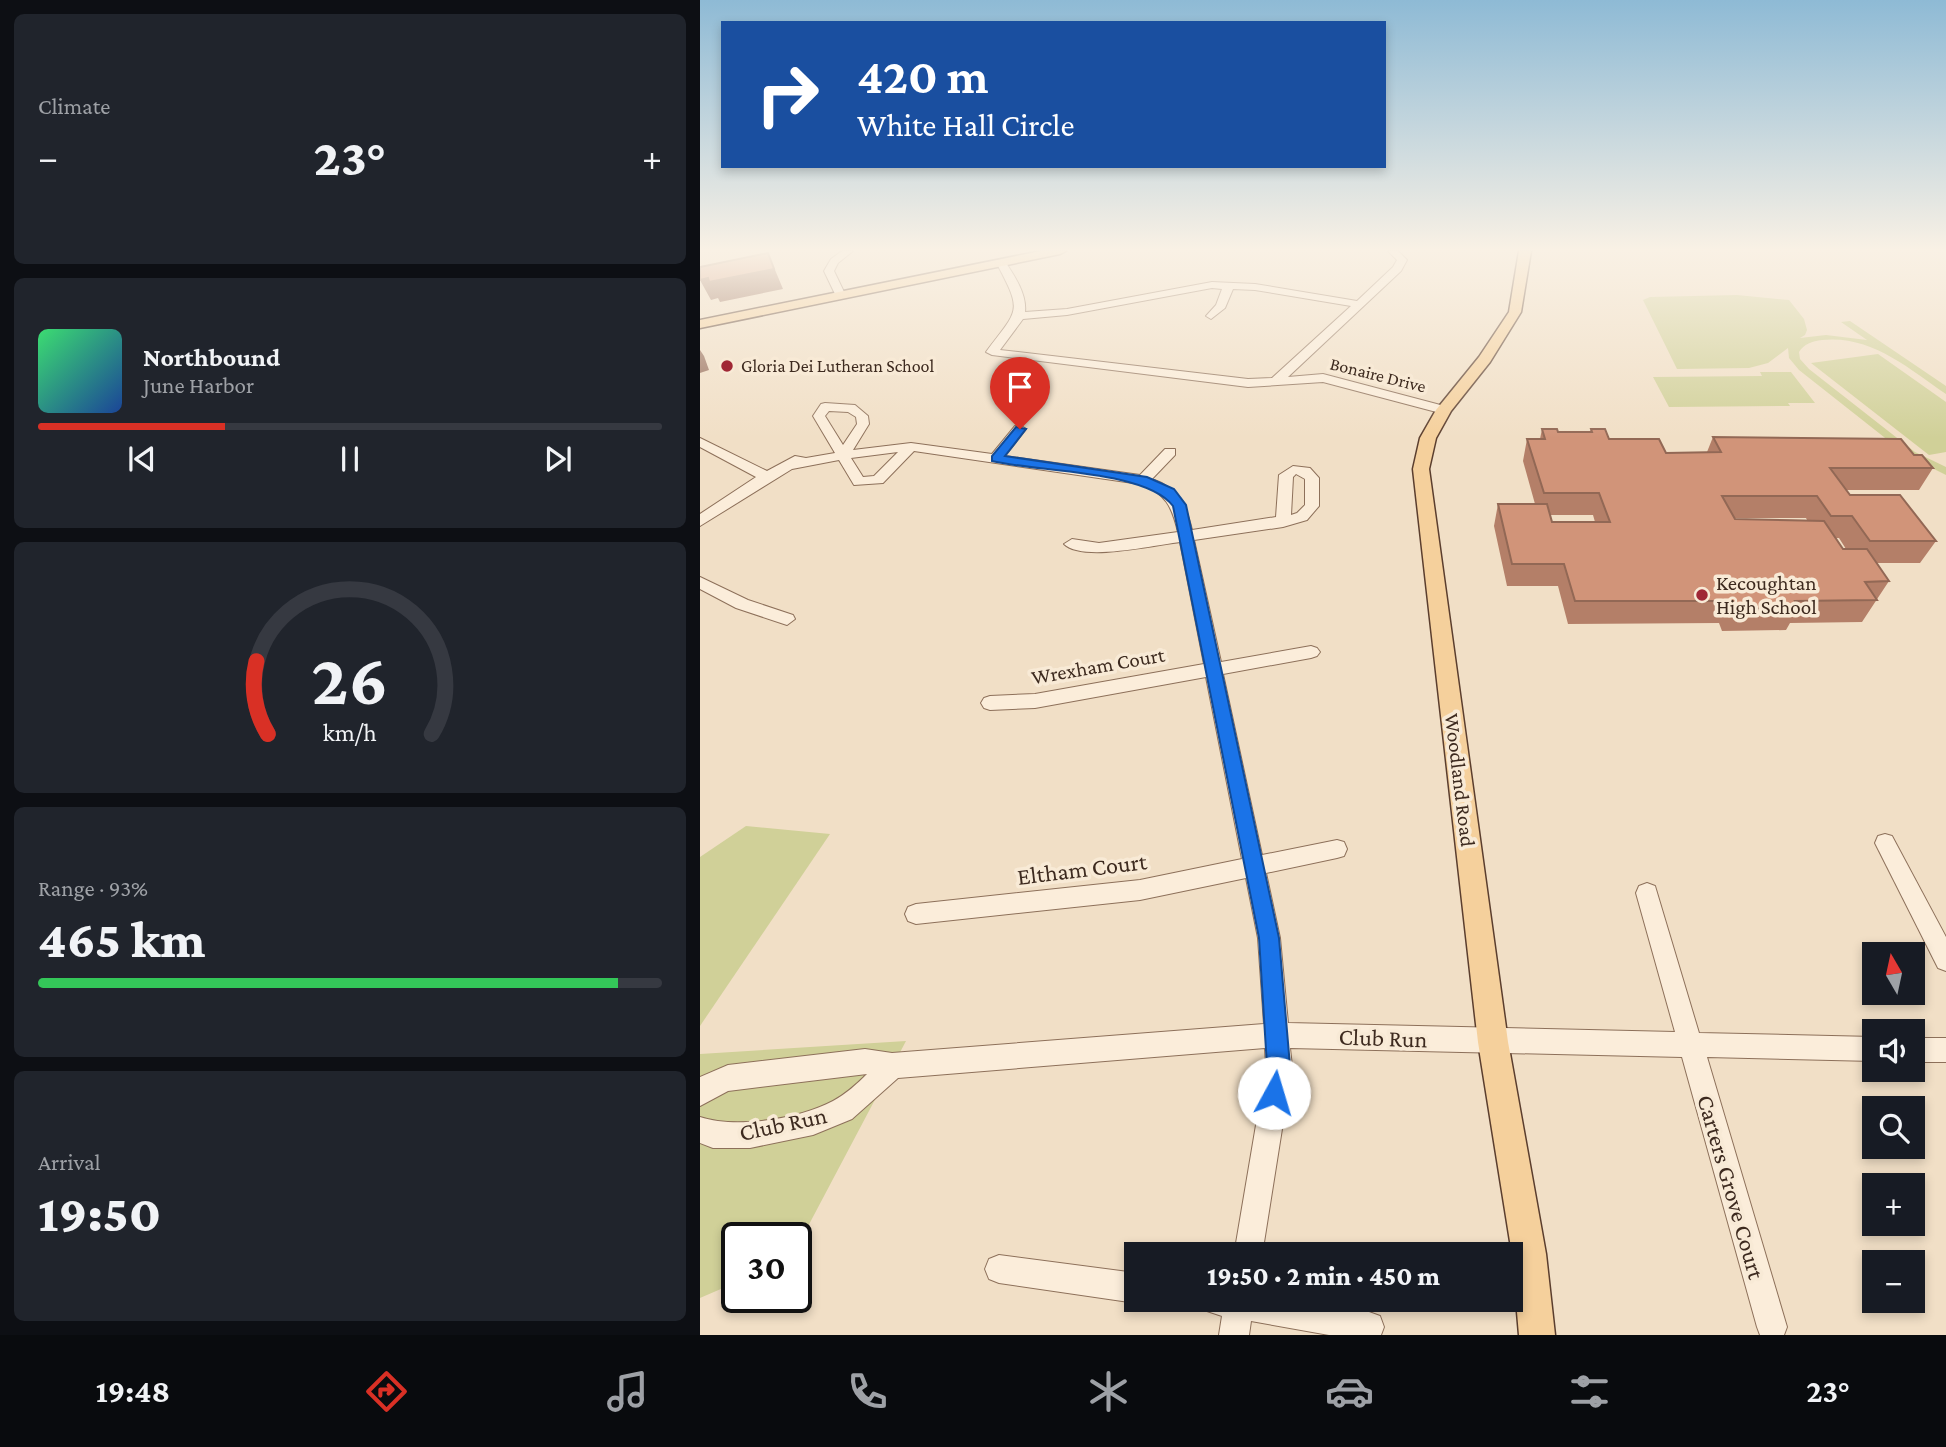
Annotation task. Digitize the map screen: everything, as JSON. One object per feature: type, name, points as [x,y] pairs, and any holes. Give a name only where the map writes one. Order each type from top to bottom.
[{"type":"main road","points":[[700,324],[750,313]]},
{"type":"main road","name":"Woodland Road","points":[[1514,313],[1485,359],[1444,410],[1428,438],[1420,469],[1493,1042],[1529,1254],[1537,1335]]},
{"type":"street","points":[[1021,316],[1052,313]]},
{"type":"street","points":[[1276,381],[1348,313]]},
{"type":"street","name":"Bonaire Drive","points":[[1021,316],[992,352],[1248,383],[1323,378],[1444,410]]},
{"type":"street","points":[[853,443],[863,424],[861,414],[851,408],[830,406],[822,409],[819,416],[857,481],[868,483],[882,477],[911,447]]},
{"type":"street","points":[[996,458],[1020,429]]},
{"type":"street","points":[[700,442],[742,466],[740,471],[762,480]]},
{"type":"street","points":[[700,521],[790,465],[840,450],[853,443],[901,442],[911,447]]},
{"type":"street","points":[[840,450],[911,447],[996,458],[1143,480],[1164,488],[1175,497],[1186,536],[1269,938],[1279,1066],[1250,1242]]},
{"type":"street","points":[[1143,480],[1170,453]]},
{"type":"street","points":[[1072,544],[1100,548],[1283,522]]},
{"type":"street","points":[[700,582],[764,613],[787,618]]},
{"type":"street","name":"Wrexham Court","points":[[990,703],[1035,701],[1311,652]]},
{"type":"street","points":[[1885,844],[1946,960]]},
{"type":"street","name":"Eltham Court","points":[[916,914],[1140,890],[1337,849]]},
{"type":"street","name":"Carters Grove Court","points":[[1647,893],[1772,1327]]},
{"type":"street","name":"Club Run","points":[[700,1093],[714,1082],[727,1078],[864,1061],[892,1066],[1276,1035],[1690,1047],[1862,1049]]},
{"type":"street","points":[[1925,1050],[1946,1050]]},
{"type":"street","name":"Club Run","points":[[700,1130],[711,1136],[739,1136],[788,1128],[825,1118],[857,1099],[892,1066]]},
{"type":"street","points":[[999,1269],[1124,1286]]},
{"type":"street","points":[[1232,1312],[1234,1335]]},
{"type":"street","points":[[1286,1312],[1369,1327]]},
{"type":"green space","points":[[1650,313],[1800,313],[1807,330],[1800,338],[1826,335],[1867,340],[1841,322],[1850,321],[1946,386],[1946,394],[1888,355],[1857,343],[1818,340],[1806,345],[1799,352],[1800,359],[1809,369],[1915,452],[1946,467],[1946,475],[1908,456],[1799,370],[1789,358],[1788,348],[1768,363],[1749,368],[1677,369]]},
{"type":"green space","points":[[1878,354],[1946,402],[1946,452],[1929,455],[1811,363]]},
{"type":"green space","points":[[1760,372],[1791,372],[1815,403],[1788,403],[1790,406],[1669,407],[1653,377],[1762,376]]},
{"type":"green space","points":[[746,826],[830,834],[700,1026],[700,857]]},
{"type":"green space","points":[[906,1041],[810,1222],[721,1222],[721,1289],[700,1298],[700,1054]]},
{"type":"building","name":"Kecoughtan High School","points":[[1542,429],[1592,432],[1591,429],[1605,429],[1609,439],[1659,439],[1666,453],[1721,452],[1713,437],[1901,439],[1914,455],[1922,455],[1933,468],[1830,468],[1850,495],[1900,495],[1936,541],[1870,541],[1852,516],[1831,516],[1817,496],[1722,496],[1735,519],[1824,521],[1843,549],[1867,549],[1889,581],[1865,582],[1877,600],[1795,601],[1799,608],[1733,609],[1730,601],[1575,601],[1564,564],[1512,564],[1498,504],[1547,504],[1552,522],[1610,522],[1599,493],[1544,493],[1527,439],[1545,439]]},
{"type":"place","name":"Gloria Dei Lutheran School","points":[[727,366]]},
{"type":"place","name":"Kecoughtan High School","points":[[1702,595]]},
{"type":"route","points":[[1020,429],[996,458],[1143,480],[1169,492],[1179,505],[1269,938],[1279,1066],[1274,1093]]}]
